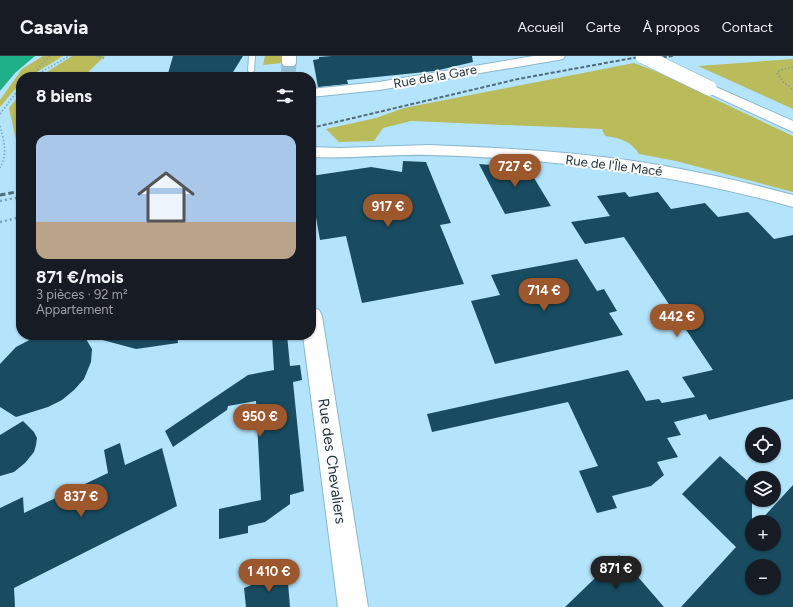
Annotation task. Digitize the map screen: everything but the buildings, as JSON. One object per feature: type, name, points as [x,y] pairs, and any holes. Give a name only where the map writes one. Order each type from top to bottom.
[{"type":"street","name":"Rue de la Gare","points":[[316,92],[379,86],[558,56]]},
{"type":"street","points":[[643,56],[793,117]]},
{"type":"street","points":[[660,56],[793,127]]},
{"type":"street","name":"Rue de l'Île Macé","points":[[316,152],[428,150],[588,160],[701,178],[793,201]]},
{"type":"street","name":"Rue des Chevaliers","points":[[314,340],[353,607]]},
{"type":"lane","points":[[251,72],[252,56]]},
{"type":"path","points":[[36,72],[50,56]]},
{"type":"path","points":[[42,72],[69,56]]},
{"type":"path","points":[[96,56],[106,59]]},
{"type":"path","points":[[793,67],[780,70],[777,73],[784,83],[793,89]]},
{"type":"path","points":[[0,114],[16,93]]},
{"type":"path","points":[[0,126],[6,152],[4,163],[0,168]]},
{"type":"path","points":[[0,201],[16,199]]},
{"type":"path","points":[[0,222],[16,218]]},
{"type":"shaded area","points":[[0,56],[35,56],[15,73],[0,91]]},
{"type":"shaded area","points":[[43,56],[63,56],[37,72],[20,72],[22,69]]},
{"type":"shaded area","points":[[72,56],[105,56],[88,72],[47,72]]},
{"type":"shaded area","points":[[265,56],[283,56],[281,63],[263,65]]},
{"type":"shaded area","points":[[793,59],[793,109],[698,66]]},
{"type":"shaded area","points":[[634,63],[655,71],[793,136],[793,192],[676,161],[639,154],[629,143],[605,136],[602,129],[411,121],[383,128],[374,141],[339,142],[326,129],[376,118],[404,108]]},
{"type":"shaded area","points":[[16,77],[16,88],[0,107],[0,100]]},
{"type":"shaded area","points":[[16,99],[16,140],[9,108]]},
{"type":"tunnel","points":[[288,72],[289,63]]},
{"type":"railway","points":[[316,127],[518,79],[644,56]]},
{"type":"railway","points":[[639,60],[673,56]]},
{"type":"railway","points":[[0,195],[16,192]]}]
